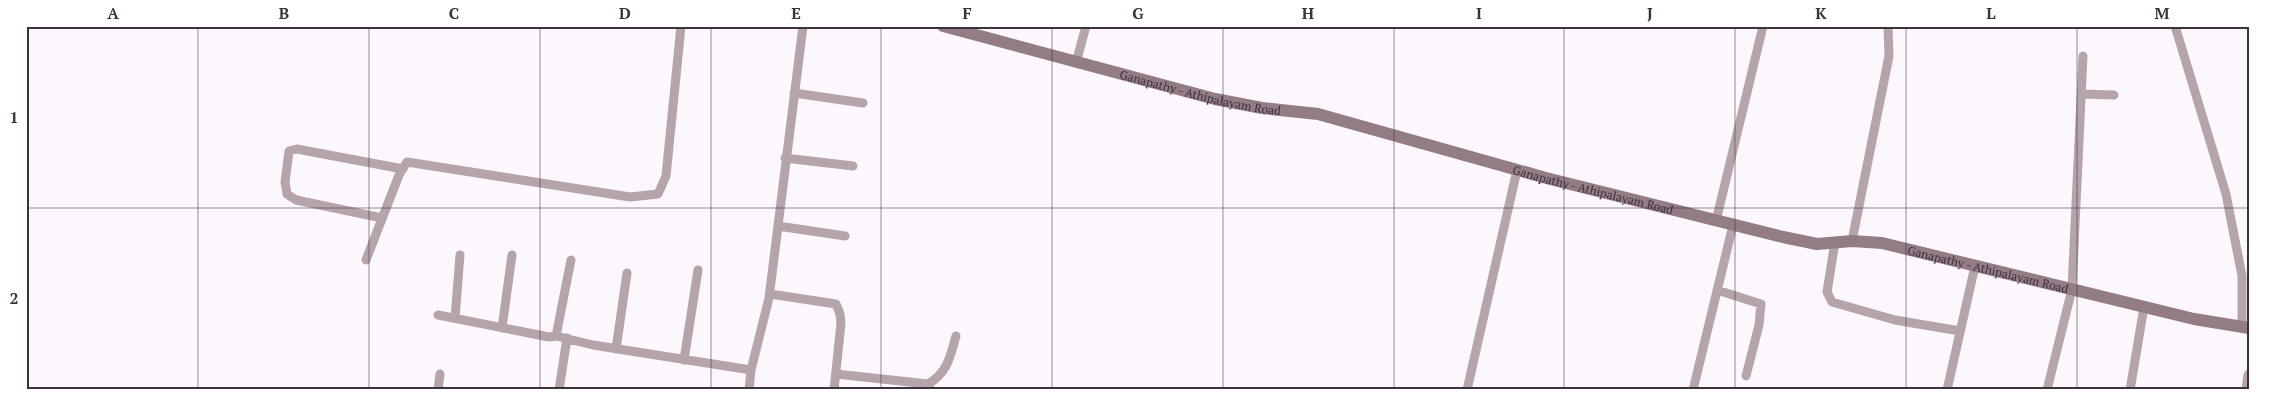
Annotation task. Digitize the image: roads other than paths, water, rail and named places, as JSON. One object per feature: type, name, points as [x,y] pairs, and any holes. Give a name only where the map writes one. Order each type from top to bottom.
[{"type":"main road","name":"Ganapathy - Athipalayam Road","points":[[943,26],[1215,99],[1262,108],[1318,114],[1517,170],[1733,225],[1817,244],[1852,241],[1882,243],[2194,319],[2245,327]]},
{"type":"street","points":[[366,260],[407,162],[630,197],[658,194],[666,176],[681,26]]},
{"type":"street","points":[[749,390],[751,370],[770,294],[785,158],[803,26]]},
{"type":"street","points":[[1076,63],[1086,26]]},
{"type":"street","points":[[1716,220],[1763,26]]},
{"type":"street","points":[[1852,241],[1889,56],[1888,26]]},
{"type":"street","points":[[2175,26],[2226,194],[2242,276],[2245,327]]},
{"type":"street","points":[[2047,390],[2072,289],[2083,56]]},
{"type":"street","points":[[794,94],[863,103]]},
{"type":"street","points":[[2081,94],[2114,95]]},
{"type":"street","points":[[382,218],[296,200],[287,194],[285,182],[289,151],[297,149],[403,169]]},
{"type":"street","points":[[785,158],[853,166]]},
{"type":"street","points":[[1467,390],[1517,170]]},
{"type":"street","points":[[1693,390],[1733,225]]},
{"type":"street","points":[[778,226],[845,236]]},
{"type":"street","points":[[1835,242],[1827,292],[1832,302],[1895,320],[1960,331]]},
{"type":"street","points":[[502,328],[512,254]]},
{"type":"street","points":[[455,318],[460,255]]},
{"type":"street","points":[[556,336],[571,260]]},
{"type":"street","points":[[1947,390],[1975,266]]},
{"type":"street","points":[[684,360],[698,270]]},
{"type":"street","points":[[616,349],[627,273]]},
{"type":"street","points":[[1717,290],[1761,304],[1759,325],[1746,376]]},
{"type":"street","points":[[770,294],[836,304],[841,323],[834,390]]},
{"type":"street","points":[[2130,390],[2144,307]]},
{"type":"street","points":[[438,315],[550,337],[556,336],[616,349],[751,370]]},
{"type":"street","points":[[836,374],[930,387],[947,366],[956,336]]},
{"type":"street","points":[[559,390],[566,338]]},
{"type":"street","points":[[438,390],[440,374]]},
{"type":"street","points":[[2247,390],[2249,375]]}]
